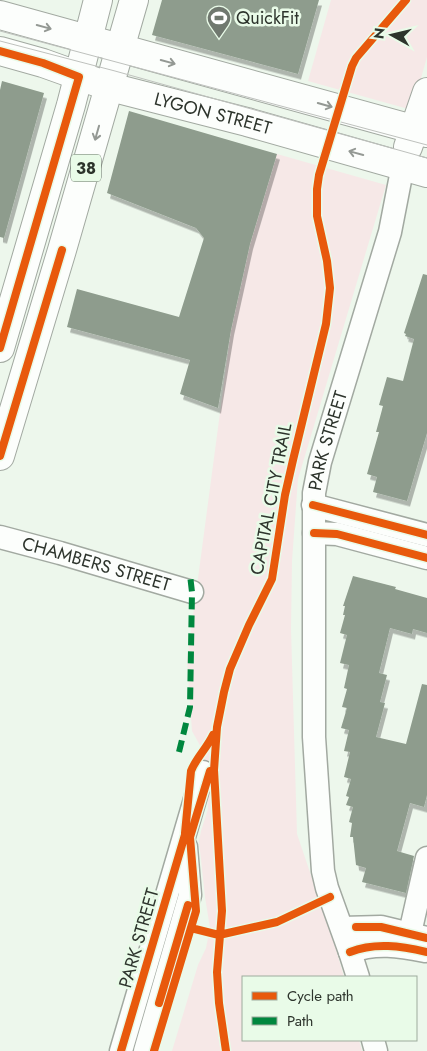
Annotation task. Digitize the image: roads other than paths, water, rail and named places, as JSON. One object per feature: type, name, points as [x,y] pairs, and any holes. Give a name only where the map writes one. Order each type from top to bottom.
[{"type":"street","name":"38","points":[[0,348],[79,77],[98,0]]},
{"type":"street","name":"38","points":[[0,456],[134,0]]},
{"type":"street","points":[[0,15],[423,132]]},
{"type":"street","name":"LYGON STREET","points":[[0,51],[110,86],[247,122],[415,170]]},
{"type":"street","name":"PARK STREET","points":[[358,976],[324,875],[314,737],[313,504],[320,462],[390,232],[395,200],[415,170],[423,132],[427,92]]},
{"type":"street","points":[[32,241],[62,250]]},
{"type":"street","points":[[313,504],[427,535]]},
{"type":"street","points":[[314,533],[337,534],[427,558]]},
{"type":"street","name":"CHAMBERS STREET","points":[[0,537],[192,592]]},
{"type":"street","name":"PARK STREET","points":[[121,1051],[203,772]]},
{"type":"street","name":"PARK STREET","points":[[145,1051],[190,895],[185,834]]},
{"type":"street","points":[[342,928],[381,927],[418,935],[427,858]]},
{"type":"street","points":[[350,952],[363,946],[381,945],[427,952]]},
{"type":"tram line","points":[[0,31],[427,145]]},
{"type":"tram line","points":[[0,41],[427,158]]},
{"type":"place","name":"QuickFit","points":[[219,39]]}]
